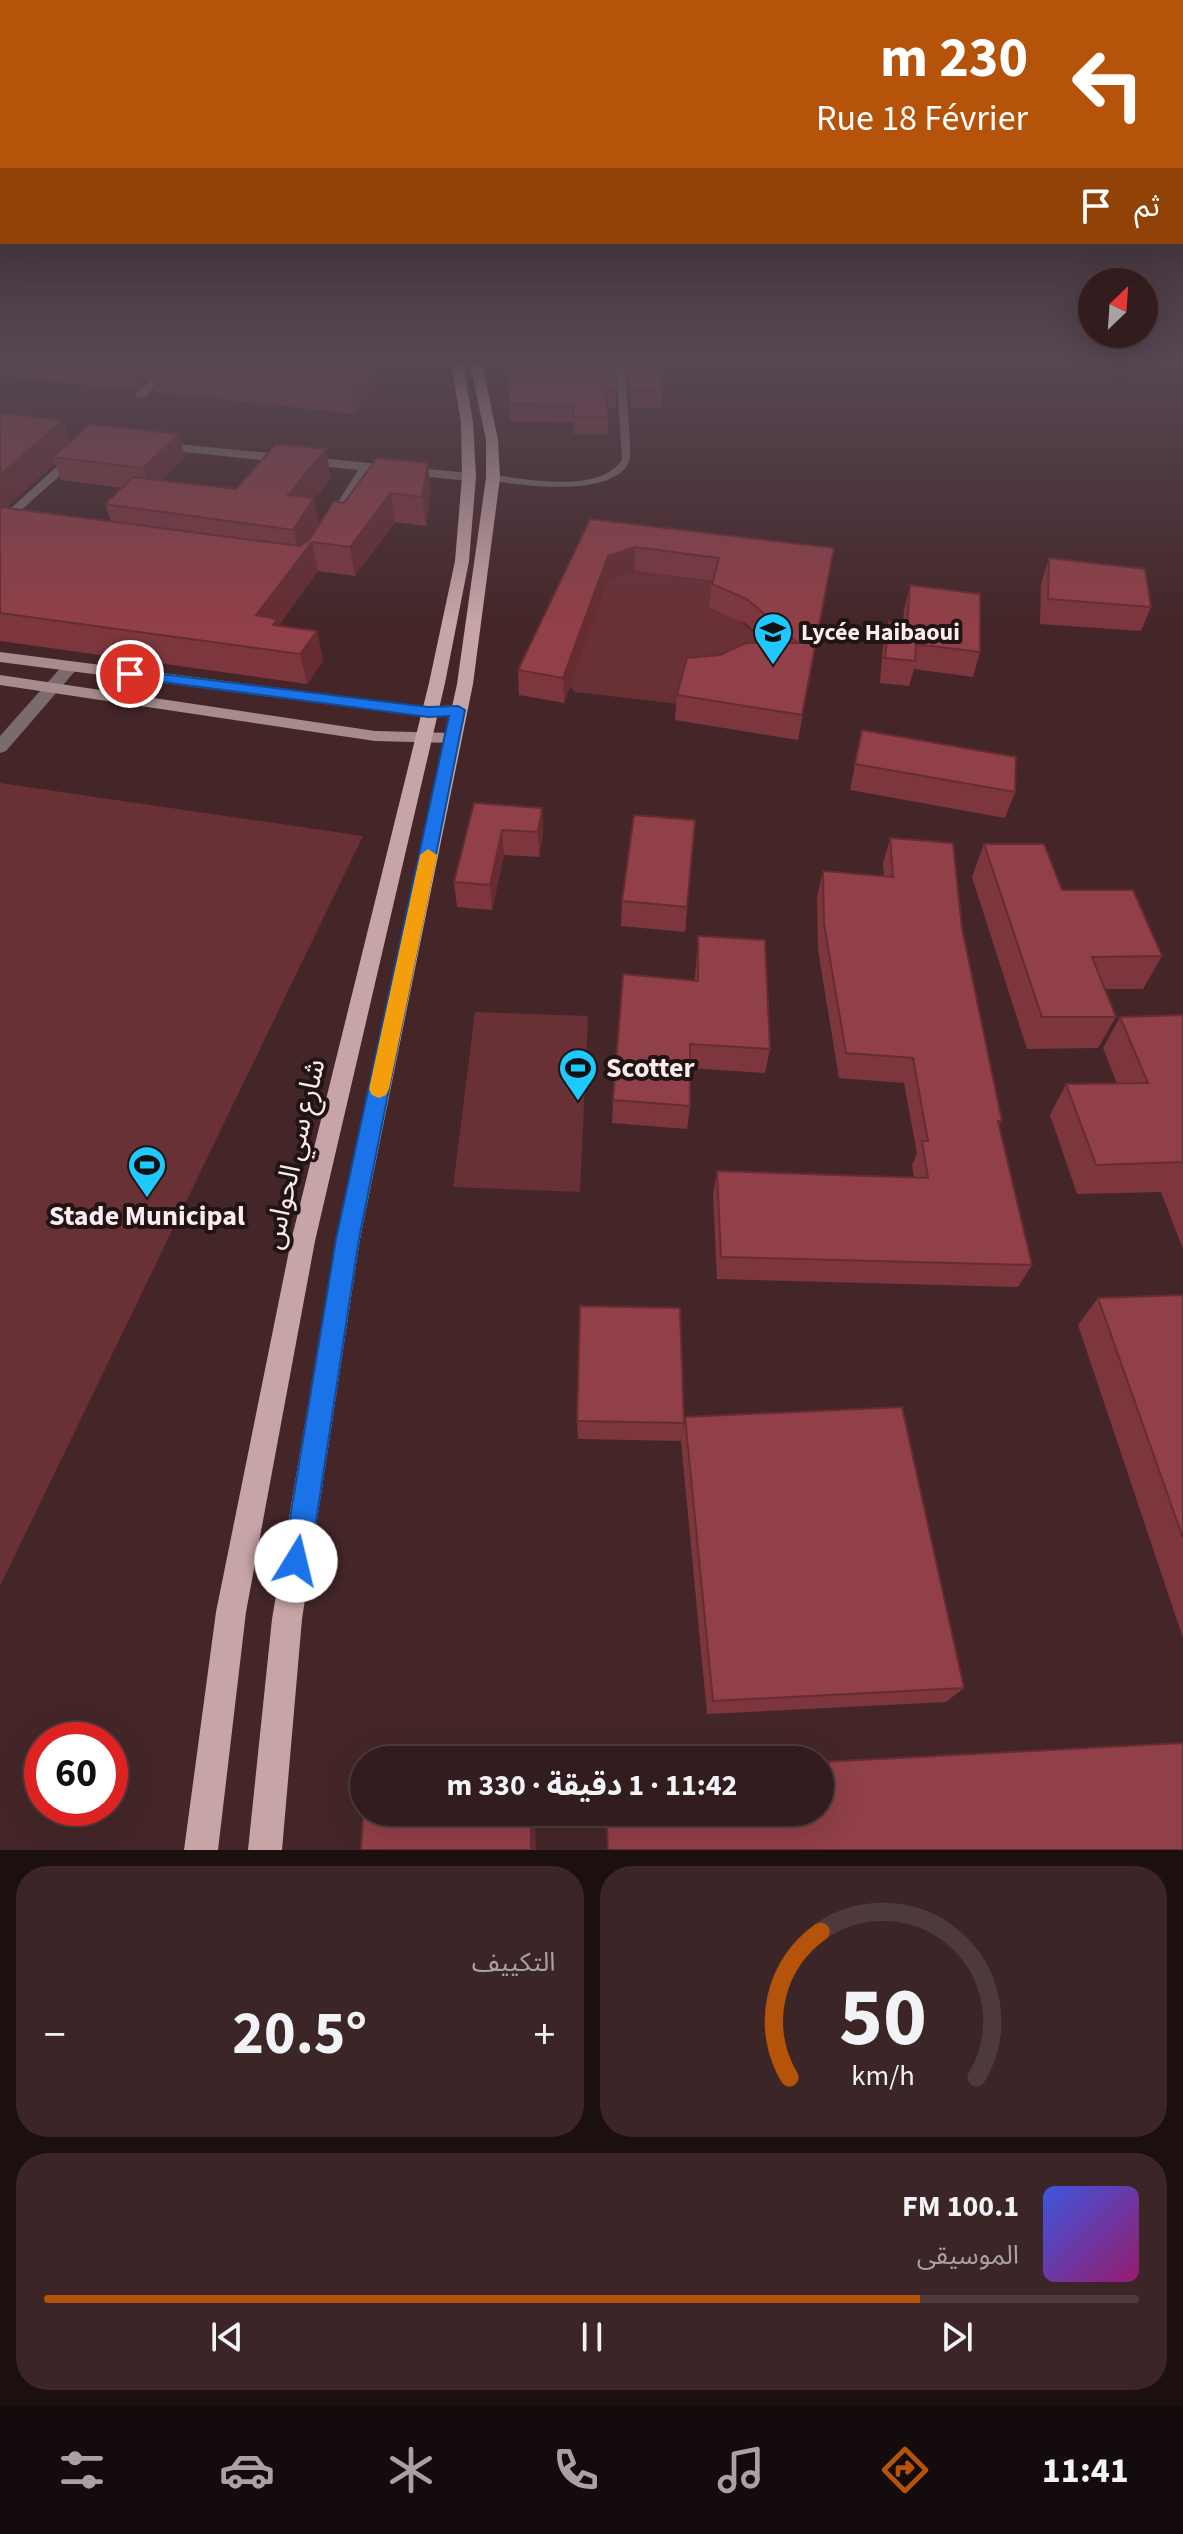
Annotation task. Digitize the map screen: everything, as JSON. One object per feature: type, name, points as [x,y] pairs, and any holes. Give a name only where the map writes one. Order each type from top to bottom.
[{"type":"main road","points":[[474,450],[481,478]]},
{"type":"main road","points":[[265,1850],[287,1619],[348,1239],[465,684],[481,478],[489,450]]},
{"type":"main road","name":"شارع سي الحواس","points":[[201,1850],[231,1612],[303,1241],[481,478]]},
{"type":"street","points":[[15,527],[0,525],[82,450]]},
{"type":"street","points":[[199,450],[481,478]]},
{"type":"street","points":[[328,530],[366,468]]},
{"type":"street","points":[[0,657],[428,712],[458,710]]},
{"type":"street","points":[[0,747],[70,667]]},
{"type":"street","points":[[0,680],[375,736],[453,738]]},
{"type":"lane","points":[[481,478],[589,483],[609,478],[622,470],[625,450]]},
{"type":"shaded area","points":[[635,571],[717,582],[710,609],[733,615],[755,633],[779,636],[679,704],[575,692],[563,679],[581,654],[607,580]]},
{"type":"shaded area","points":[[0,783],[363,836],[0,1586]]},
{"type":"shaded area","points":[[475,1012],[588,1016],[580,1192],[453,1187]]},
{"type":"building","points":[[0,450],[28,450],[0,475]]},
{"type":"building","points":[[60,450],[162,450],[143,468],[53,457]]},
{"type":"building","points":[[270,450],[325,450],[288,495],[314,498],[293,530],[105,504],[133,477],[236,489]]},
{"type":"building","points":[[377,458],[428,463],[422,497],[391,493],[350,547],[312,542],[256,615],[277,619],[273,625],[317,631],[300,654],[0,613],[0,507],[299,546],[309,540],[334,501],[344,503]]},
{"type":"building","points":[[590,519],[834,548],[802,715],[677,695],[687,658],[720,655],[746,643],[798,643],[747,599],[712,584],[719,558],[635,547],[608,556],[563,678],[518,670]]},
{"type":"building","points":[[1049,558],[1145,569],[1151,607],[1048,599]]},
{"type":"building","points":[[910,585],[980,594],[980,652],[916,644],[915,661],[885,658],[889,621],[907,624]]},
{"type":"building","points":[[862,730],[1016,757],[1015,792],[855,764]]},
{"type":"building","points":[[474,803],[542,808],[538,832],[502,830],[490,885],[454,882]]},
{"type":"building","points":[[634,815],[695,820],[687,907],[622,901]]},
{"type":"building","points":[[890,838],[953,843],[962,928],[1002,1121],[998,1121],[1032,1265],[721,1257],[717,1171],[928,1178],[922,1141],[928,1141],[913,1058],[846,1053],[824,924],[823,871],[893,877]]},
{"type":"building","points":[[984,844],[1044,844],[1062,890],[1133,890],[1162,956],[1092,957],[1116,1017],[1042,1017]]},
{"type":"building","points":[[698,936],[765,940],[770,1049],[690,1044],[690,1106],[613,1100],[623,974],[698,981]]},
{"type":"building","points":[[1183,1015],[1183,1164],[1096,1165],[1066,1084],[1148,1083],[1120,1017]]},
{"type":"building","points":[[1183,1295],[1183,1538],[1098,1298]]},
{"type":"building","points":[[580,1306],[680,1308],[684,1423],[577,1421]]},
{"type":"building","points":[[902,1407],[964,1688],[713,1701],[685,1417]]},
{"type":"building","points":[[1183,1743],[1183,1850],[608,1850],[607,1826],[834,1826],[834,1761]]},
{"type":"building","points":[[362,1826],[531,1826],[531,1850],[361,1850]]},
{"type":"slow traffic","points":[[379,1089],[428,855]]},
{"type":"place","name":"Lycée Haibaoui","points":[[773,666]]},
{"type":"place","name":"Scotter","points":[[578,1102]]},
{"type":"place","name":"Stade Municipal","points":[[147,1199]]},
{"type":"route","points":[[130,674],[428,712],[458,710],[348,1239],[296,1561]]}]
